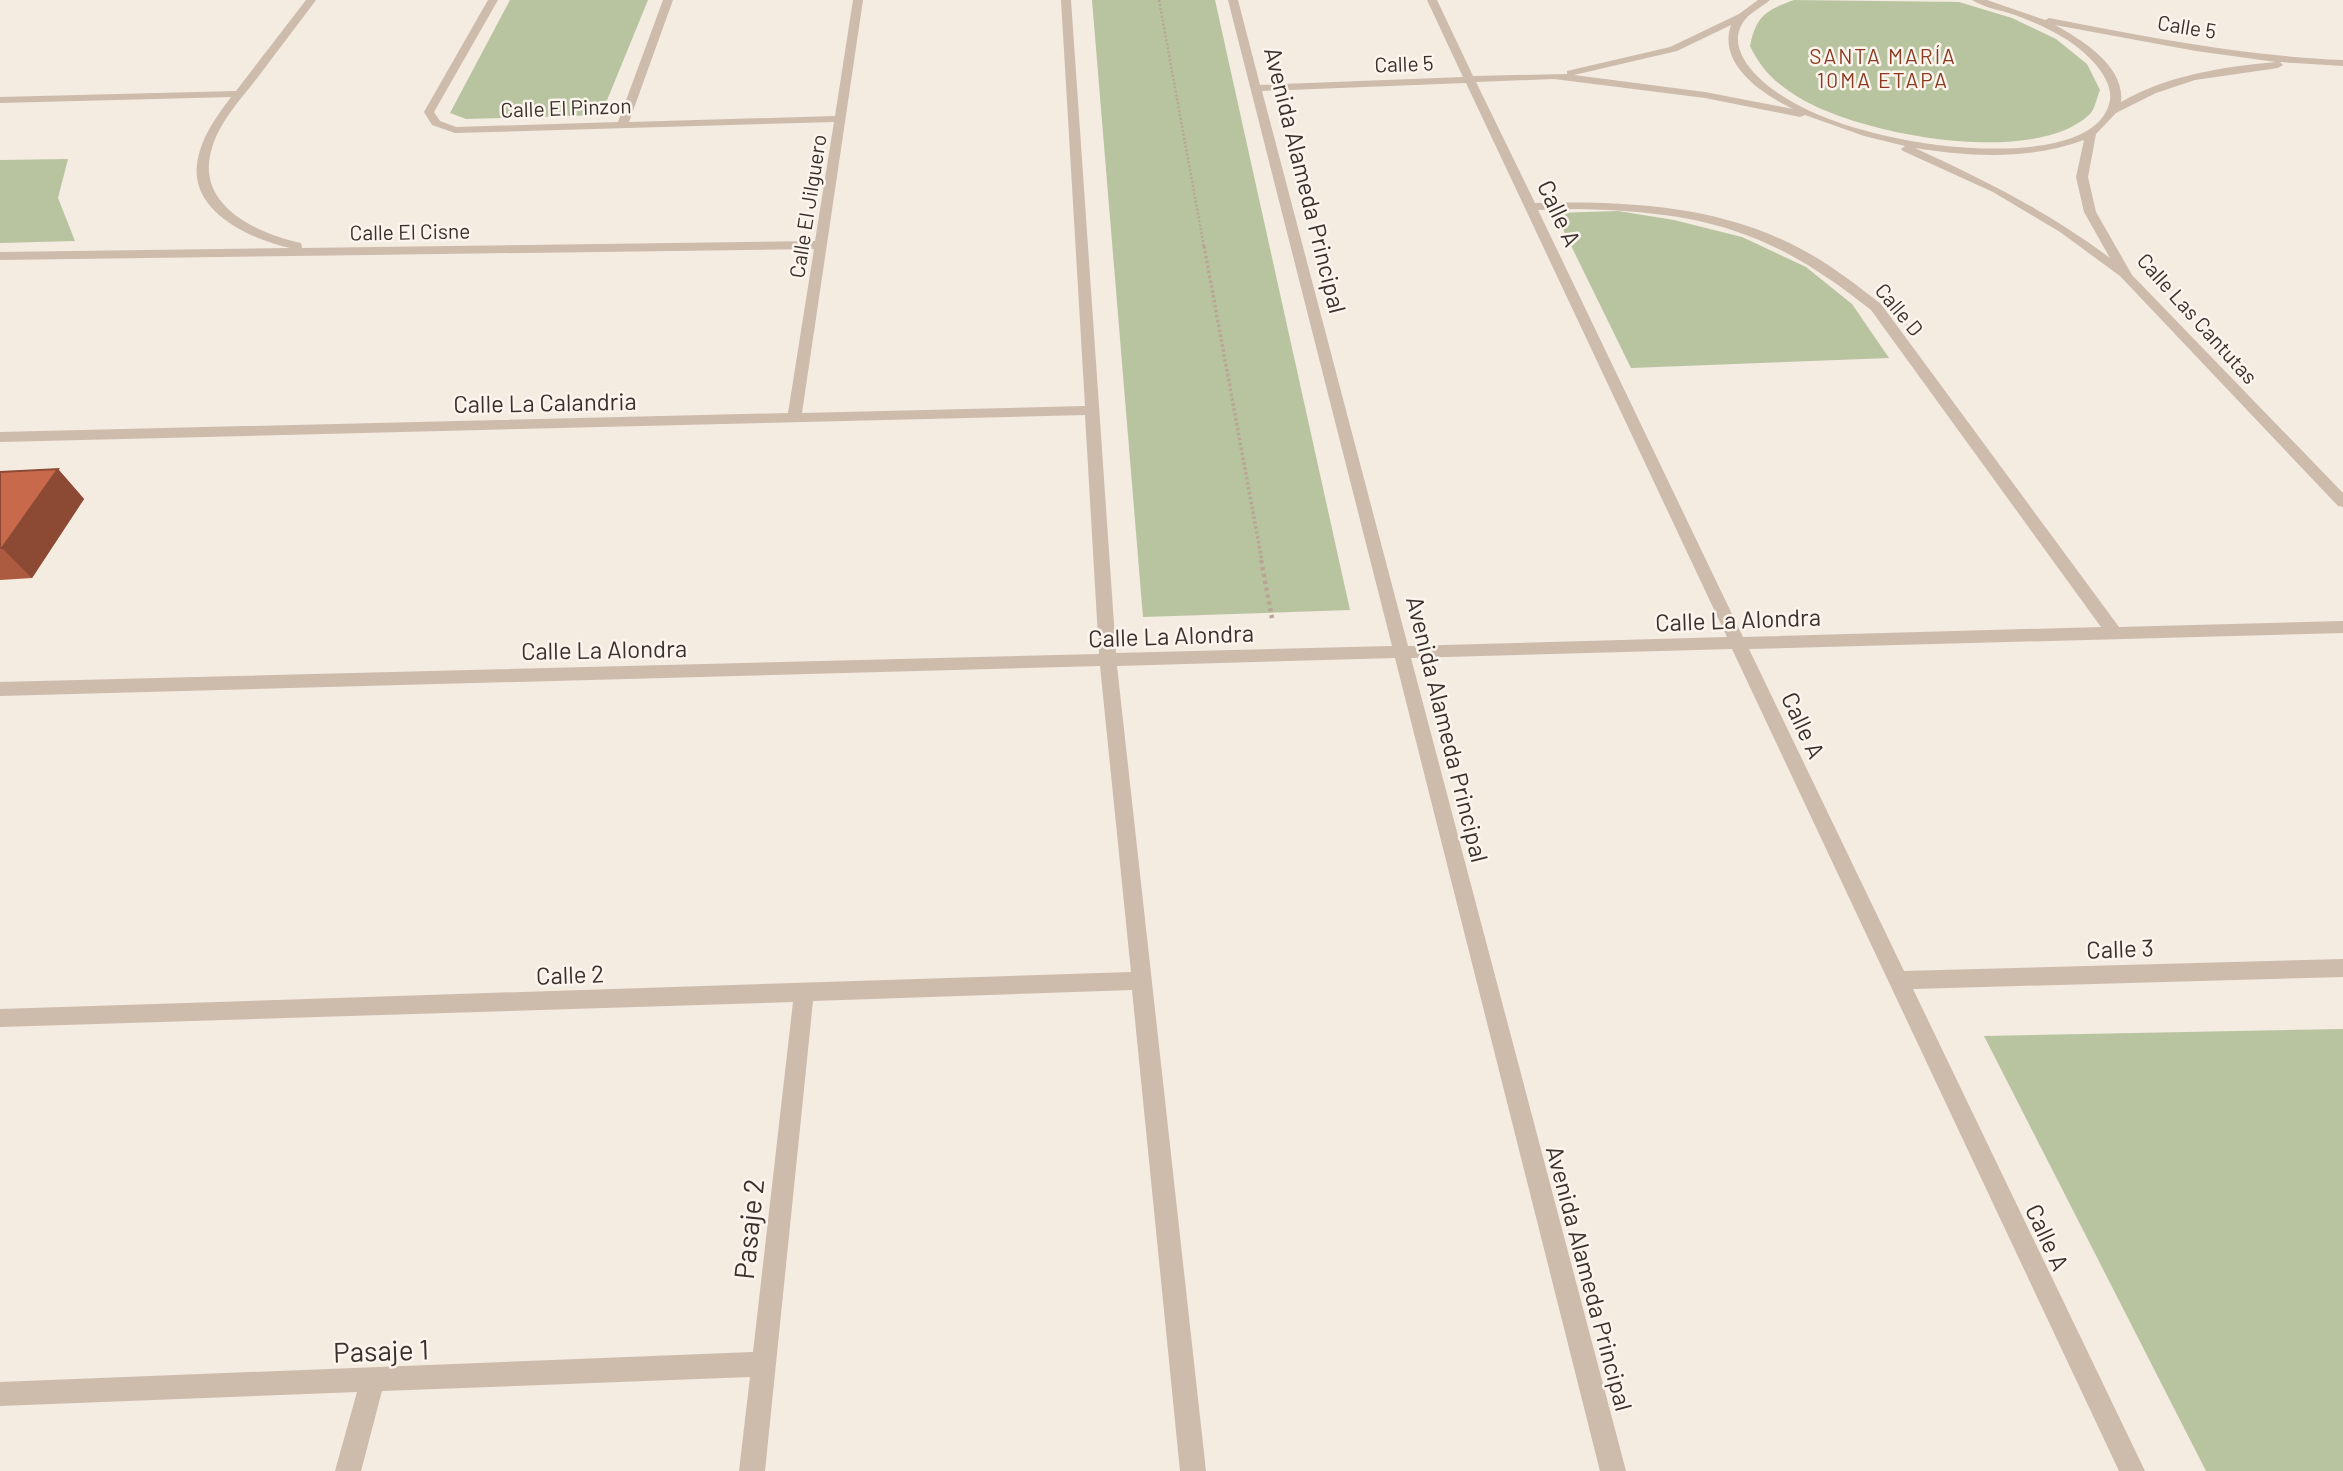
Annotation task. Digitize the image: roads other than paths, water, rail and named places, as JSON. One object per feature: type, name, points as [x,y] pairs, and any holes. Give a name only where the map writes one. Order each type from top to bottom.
[{"type":"street","points":[[312,0],[208,138],[201,166],[207,192],[225,214],[251,230],[287,244],[343,251]]},
{"type":"street","name":"Calle El Pinzon","points":[[493,0],[429,113],[436,123],[456,130],[839,119]]},
{"type":"street","points":[[622,125],[668,0]]},
{"type":"street","name":"Calle El Jilguero","points":[[794,419],[858,0]]},
{"type":"street","points":[[1066,0],[1108,662],[1192,1471]]},
{"type":"street","name":"Avenida Alameda Principal","points":[[1233,0],[1613,1471]]},
{"type":"street","name":"Calle A","points":[[1432,0],[2132,1471]]},
{"type":"street","name":"Calle 5","points":[[1554,76],[1673,49],[1718,30],[1765,0]]},
{"type":"street","points":[[1882,138],[1951,150],[2046,147],[2091,132],[2105,122],[2114,110],[2117,96],[2114,82],[2091,54],[2073,40],[2026,16],[1977,0]]},
{"type":"street","name":"Calle 5","points":[[2026,16],[2184,46],[2319,63],[2343,63]]},
{"type":"street","points":[[1740,17],[1732,40],[1743,66],[1773,93],[1820,118],[1882,138],[1997,190],[2064,229],[2127,277]]},
{"type":"street","points":[[2114,110],[2165,84],[2210,73],[2319,63]]},
{"type":"street","name":"Calle 5","points":[[1255,88],[1554,76],[1705,95],[1820,118]]},
{"type":"street","points":[[0,100],[239,94]]},
{"type":"street","name":"Calle Las Cantutas","points":[[2091,132],[2082,177],[2090,212],[2127,277],[2343,502]]},
{"type":"street","name":"Calle D","points":[[1530,207],[1610,204],[1648,207],[1724,222],[1794,249],[1851,285],[1876,307],[2115,634]]},
{"type":"street","name":"Calle El Cisne","points":[[0,256],[821,245]]},
{"type":"street","name":"Calle La Calandria","points":[[0,437],[1092,410]]},
{"type":"street","name":"Calle La Alondra","points":[[0,689],[1108,662],[2343,627]]},
{"type":"street","name":"Calle 3","points":[[1898,980],[2343,968]]},
{"type":"street","name":"Calle 2","points":[[0,1018],[1141,981]]},
{"type":"street","name":"Pasaje 2","points":[[752,1471],[804,992]]},
{"type":"street","name":"Pasaje 1","points":[[0,1394],[764,1364]]},
{"type":"street","points":[[348,1471],[373,1380]]},
{"type":"district","name":"SANTA MARÍA 10MA ETAPA","points":[[1883,67]]}]
